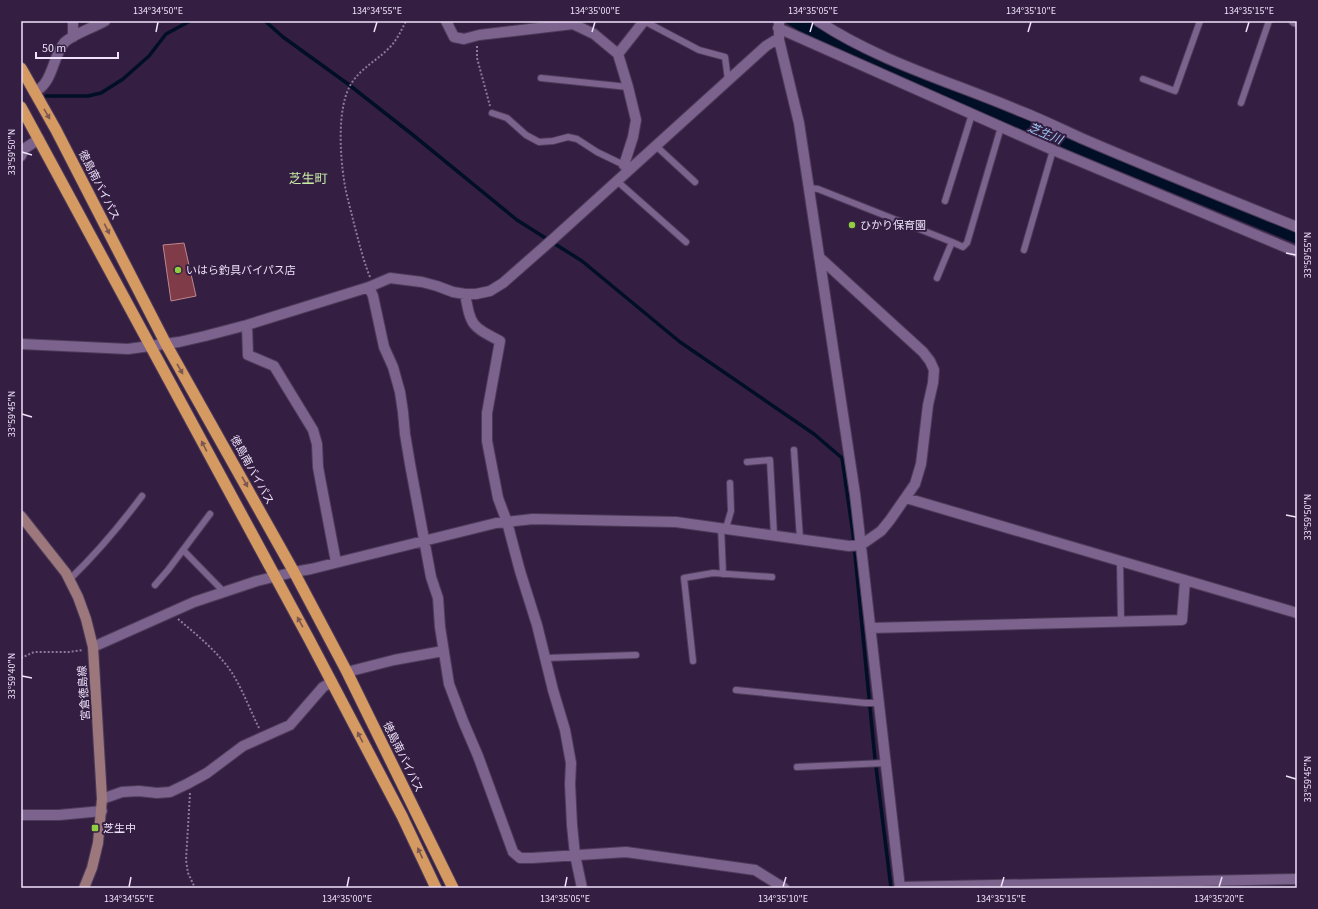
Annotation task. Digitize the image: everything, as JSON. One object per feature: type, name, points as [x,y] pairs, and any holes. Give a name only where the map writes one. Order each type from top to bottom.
[{"type":"highway","name":"徳島南バイパス","points":[[21,68],[56,130],[166,344],[294,572],[347,672],[454,888]]},
{"type":"highway","points":[[21,107],[332,682],[402,816],[436,888]]},
{"type":"main road","name":"宮倉徳島線","points":[[21,516],[66,573],[78,597],[86,619],[93,648],[102,811],[98,843],[92,868],[84,888]]},
{"type":"street","points":[[73,21],[73,37]]},
{"type":"street","points":[[34,92],[41,89],[58,53],[65,42],[105,21]]},
{"type":"street","points":[[21,344],[128,349],[166,344],[205,336],[246,325],[371,286],[390,278],[437,286],[453,292],[465,294],[476,294],[490,291],[503,283],[617,181],[626,167],[636,120],[618,54],[594,34],[575,23],[479,35],[464,39],[454,37],[446,21]]},
{"type":"street","points":[[618,54],[644,21]]},
{"type":"street","points":[[818,21],[865,48],[1020,111],[1156,170],[1297,227]]},
{"type":"street","points":[[626,167],[656,146],[728,80],[773,42],[779,24],[1000,127],[1157,195],[1297,252]]},
{"type":"street","points":[[773,42],[799,123],[855,494],[856,545],[871,628],[879,764],[900,888],[1297,879]]},
{"type":"street","points":[[21,156],[24,149],[39,139]]},
{"type":"street","points":[[93,648],[134,628],[171,614],[194,602],[224,592],[294,572],[496,522],[533,519],[676,522],[856,545],[881,531],[906,498],[914,484],[921,464],[934,370],[930,360],[922,352],[819,257]]},
{"type":"street","points":[[371,286],[384,347],[393,367],[400,392],[405,434],[424,541],[431,577],[438,598],[449,684],[478,756],[513,852],[520,858],[626,852],[755,870],[784,888]]},
{"type":"street","points":[[465,294],[469,317],[474,326],[500,341],[487,413],[487,441],[498,498],[507,522],[565,730],[571,763],[570,784],[575,855],[582,888]]},
{"type":"street","points":[[246,325],[248,355],[274,366],[313,430],[317,444],[320,478],[336,562]]},
{"type":"street","points":[[906,498],[1297,613]]},
{"type":"street","points":[[871,628],[1182,620],[1185,580]]},
{"type":"street","points":[[347,672],[394,660],[444,651]]},
{"type":"street","points":[[102,799],[122,792],[170,792],[187,784],[207,773],[243,746],[290,725],[323,687],[332,682]]},
{"type":"street","points":[[21,815],[59,815],[102,811]]},
{"type":"lane","points":[[644,21],[699,50],[725,57],[728,80]]},
{"type":"lane","points":[[1143,79],[1175,91],[1200,21]]},
{"type":"lane","points":[[1241,103],[1269,21]]},
{"type":"lane","points":[[541,78],[628,87]]},
{"type":"lane","points":[[492,113],[507,118],[526,135],[539,142],[553,141],[568,137],[576,139],[626,167]]},
{"type":"lane","points":[[945,201],[972,114]]},
{"type":"lane","points":[[809,188],[818,189],[963,247],[967,244],[1000,127]]},
{"type":"lane","points":[[656,146],[695,182]]},
{"type":"lane","points":[[1024,250],[1053,150]]},
{"type":"lane","points":[[617,181],[686,242]]},
{"type":"lane","points":[[937,278],[952,242]]},
{"type":"lane","points":[[794,450],[800,539]]},
{"type":"lane","points":[[747,462],[770,460],[774,535]]},
{"type":"lane","points":[[723,574],[723,528],[731,511],[730,483]]},
{"type":"lane","points":[[69,580],[92,558],[115,532],[142,496]]},
{"type":"lane","points":[[155,585],[210,514]]},
{"type":"lane","points":[[183,550],[224,592]]},
{"type":"lane","points":[[1120,561],[1121,622]]},
{"type":"lane","points":[[693,661],[684,578],[713,573],[772,577]]},
{"type":"lane","points":[[546,658],[636,655]]},
{"type":"lane","points":[[736,690],[875,703]]},
{"type":"lane","points":[[797,767],[879,764]]},
{"type":"path","points":[[371,286],[344,180],[341,120],[344,101],[351,84],[367,65],[389,49],[406,21]]},
{"type":"path","points":[[479,35],[476,49],[477,58],[492,113]]},
{"type":"path","points":[[171,614],[211,648],[228,668],[241,689],[263,737]]},
{"type":"path","points":[[21,658],[34,652],[68,652],[93,648]]},
{"type":"path","points":[[187,784],[190,789],[190,797],[186,860],[188,873],[195,888]]},
{"type":"water","name":"芝生川","points":[[783,21],[814,21],[1297,231],[1297,244],[1078,154],[811,38]]},
{"type":"building","name":"いはら釣具バイパス店","points":[[184,243],[196,296],[171,301],[163,245]]},
{"type":"waterway","points":[[46,96],[88,96],[101,93],[123,79],[149,56],[166,34],[190,21]]},
{"type":"waterway","points":[[265,21],[283,37],[348,84],[413,135],[517,220],[582,261],[680,342],[814,434],[842,458],[853,534],[875,759],[891,888]]},
{"type":"place","name":"ひかり保育園","points":[[852,225]]},
{"type":"place","name":"いはら釣具バイパス店","points":[[178,270]]},
{"type":"place","name":"芝生中","points":[[95,828]]},
{"type":"district","name":"芝生町","points":[[308,179]]}]
